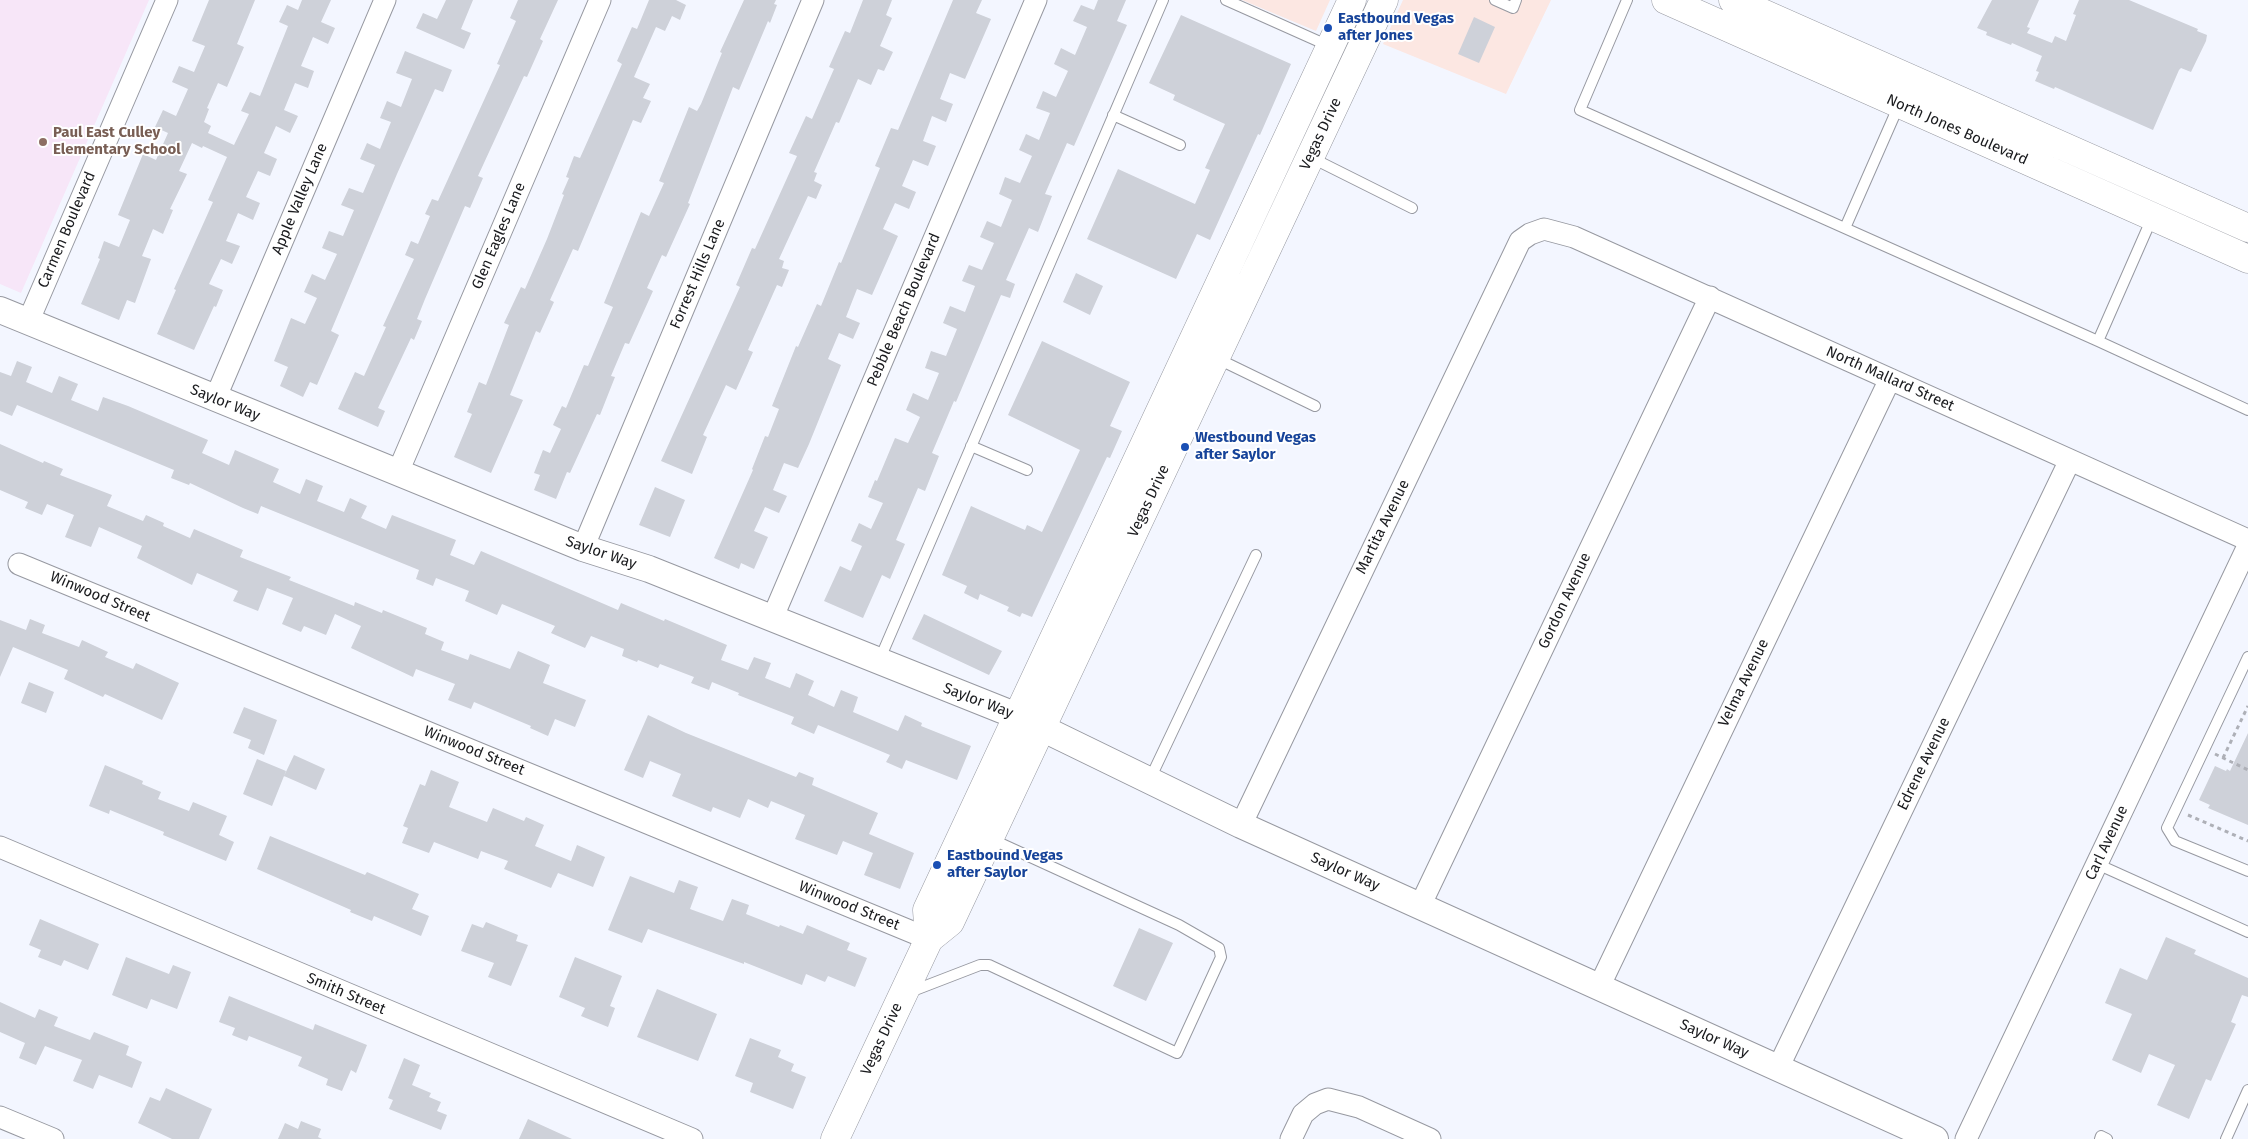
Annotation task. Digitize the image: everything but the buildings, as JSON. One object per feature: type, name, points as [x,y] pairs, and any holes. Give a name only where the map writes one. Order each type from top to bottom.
[{"type":"main road","name":"Vegas Drive","points":[[835,1139],[929,939],[950,922],[1042,728],[1203,352],[1330,46],[1352,0]]},
{"type":"main road","name":"Vegas Drive","points":[[929,939],[927,910],[1017,716],[1203,352],[1310,157],[1384,0]]},
{"type":"main road","name":"North Jones Boulevard","points":[[1666,0],[2248,259]]},
{"type":"main road","name":"North Jones Boulevard","points":[[1733,0],[2248,228]]},
{"type":"main road","points":[[1900,104],[1912,78]]},
{"type":"street","name":"Carmen Boulevard","points":[[28,322],[167,0]]},
{"type":"street","name":"Apple Valley Lane","points":[[215,399],[385,0]]},
{"type":"street","name":"Glen Eagles Lane","points":[[398,472],[600,0]]},
{"type":"street","name":"Forrest Hills Lane","points":[[583,548],[813,0]]},
{"type":"street","name":"Pebble Beach Boulevard","points":[[772,619],[1036,0]]},
{"type":"street","name":"North Mallard Street","points":[[1530,234],[1544,229],[1574,237],[2248,540]]},
{"type":"street","name":"Martita Avenue","points":[[1240,825],[1520,241],[1530,234]]},
{"type":"street","name":"Gordon Avenue","points":[[1420,906],[1710,297]]},
{"type":"street","name":"Saylor Way","points":[[0,310],[583,548],[649,569],[1017,716],[1240,825],[1936,1139]]},
{"type":"street","name":"Velma Avenue","points":[[1599,987],[1890,379]]},
{"type":"street","name":"Edrene Avenue","points":[[1778,1068],[2070,460]]},
{"type":"street","name":"Carl Avenue","points":[[1966,1139],[2248,546]]},
{"type":"street","name":"Winwood Street","points":[[19,564],[929,939]]},
{"type":"street","name":"Smith Street","points":[[0,847],[692,1139]]},
{"type":"street","points":[[1292,1139],[1303,1114],[1315,1104],[1328,1099],[1359,1107],[1430,1139]]},
{"type":"street","points":[[0,1117],[53,1139]]},
{"type":"lane","points":[[878,662],[1163,0]]},
{"type":"lane","points":[[1226,0],[1330,46]]},
{"type":"lane","points":[[1495,0],[1513,8],[1516,0]]},
{"type":"lane","points":[[1627,0],[1580,110],[2248,410]]},
{"type":"lane","points":[[1845,228],[1900,104]]},
{"type":"lane","points":[[1113,116],[1180,145]]},
{"type":"lane","points":[[1310,157],[1412,208]]},
{"type":"lane","points":[[2098,341],[2152,217]]},
{"type":"lane","points":[[1203,352],[1315,406]]},
{"type":"lane","points":[[972,446],[1027,470]]},
{"type":"lane","points":[[1150,780],[1256,555]]},
{"type":"lane","points":[[2248,657],[2167,828],[2176,841],[2248,871]]},
{"type":"lane","points":[[902,995],[980,965],[989,965],[1177,1053],[1221,957],[1219,948],[1178,926],[990,838]]},
{"type":"lane","points":[[2097,864],[2248,932]]},
{"type":"lane","points":[[2226,1139],[2248,1090]]},
{"type":"lane","points":[[2100,1139],[2101,1136],[2107,1139]]},
{"type":"path","points":[[2223,758],[2248,706]]},
{"type":"path","points":[[2210,752],[2248,770]]},
{"type":"path","points":[[2182,812],[2248,841]]},
{"type":"shaded area","name":"Paul East Culley Elementary School","points":[[0,0],[149,0],[21,293],[0,284]]},
{"type":"shaded area","points":[[1242,0],[1330,0],[1316,31]]},
{"type":"shaded area","points":[[1403,0],[1551,0],[1506,94],[1383,44]]},
{"type":"place","name":"Eastbound Vegas after Jones","points":[[1328,28]]},
{"type":"place","name":"Paul East Culley Elementary School","points":[[43,142]]},
{"type":"place","name":"Westbound Vegas after Saylor","points":[[1185,447]]},
{"type":"place","name":"Eastbound Vegas after Saylor","points":[[937,865]]}]
